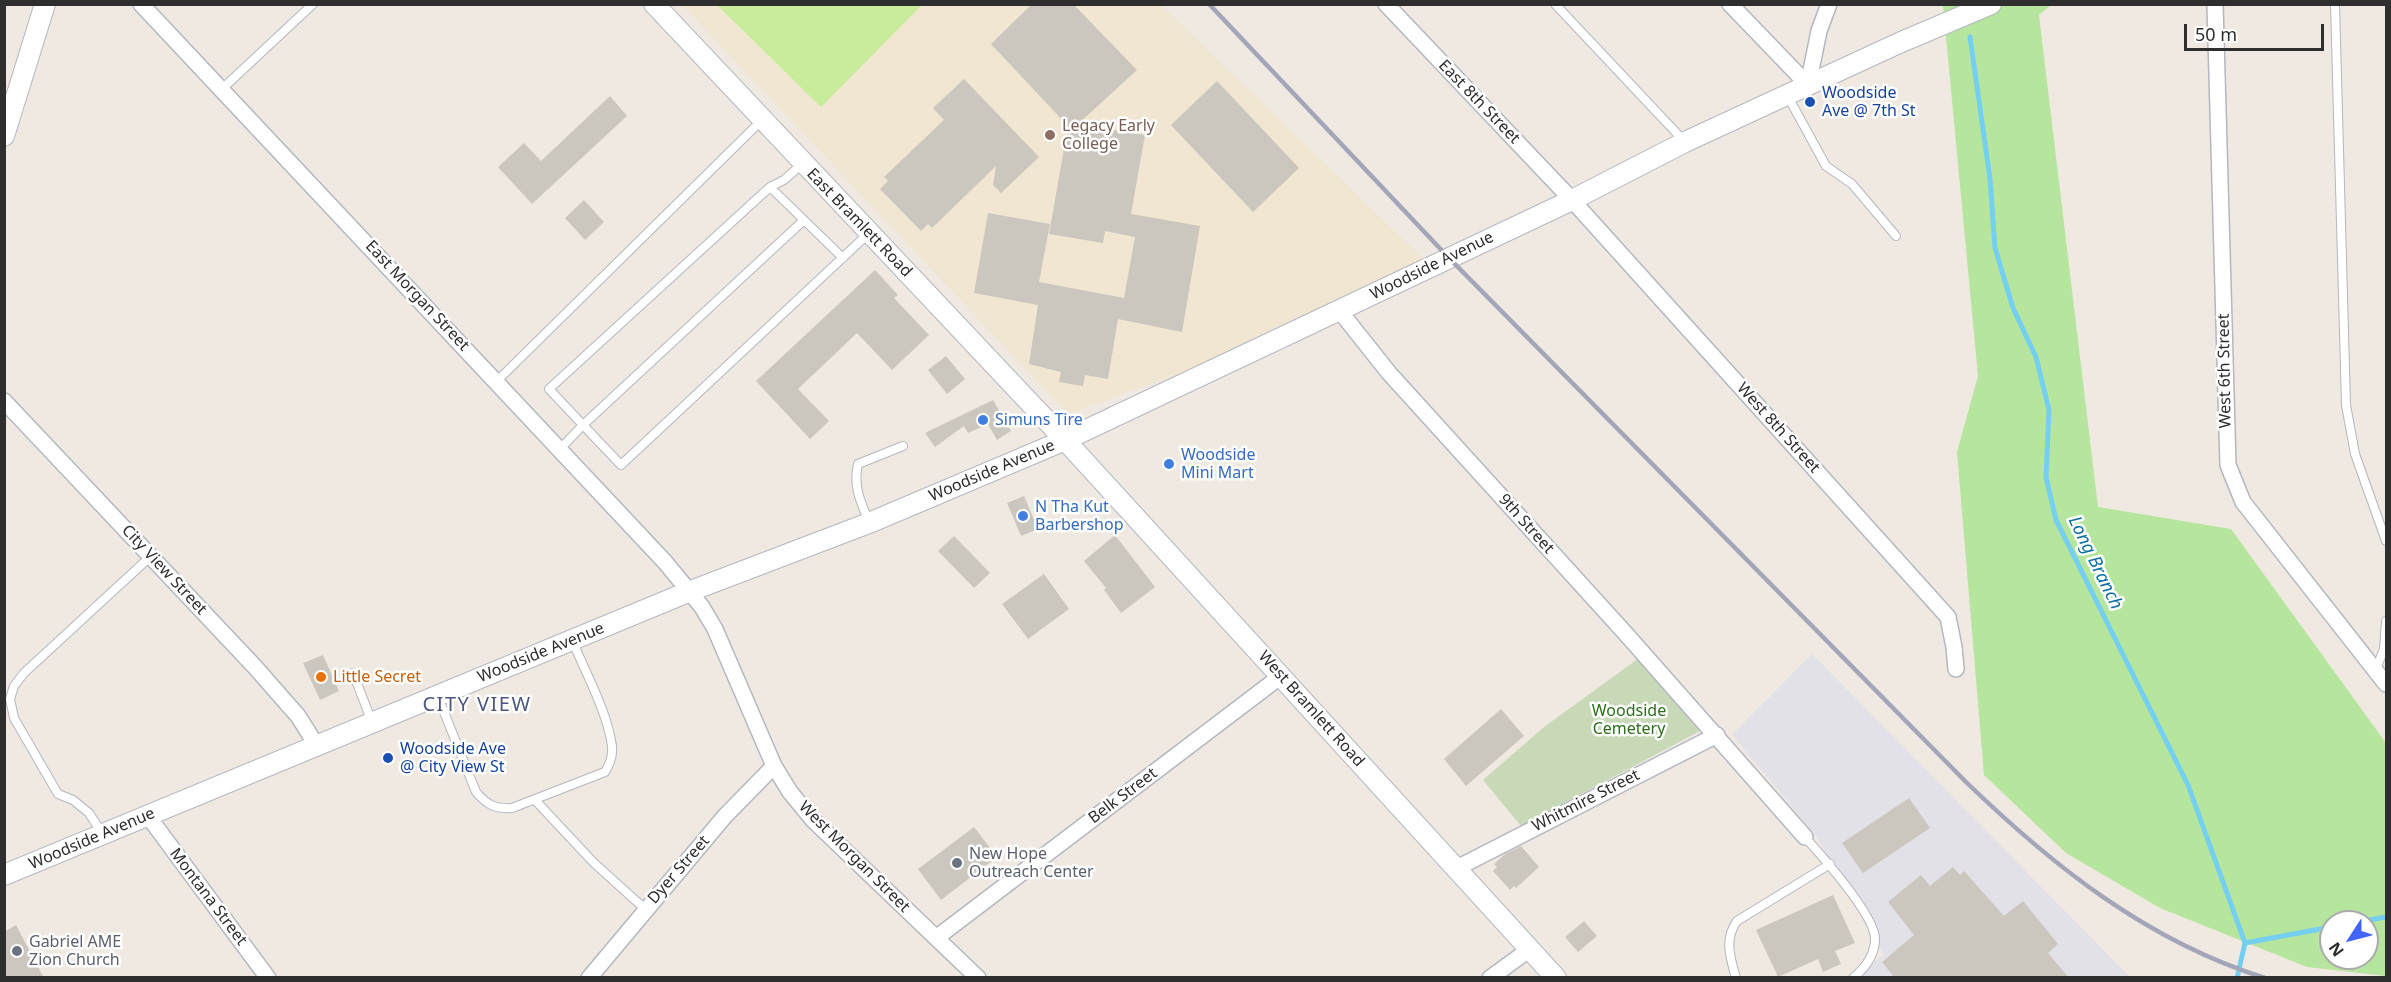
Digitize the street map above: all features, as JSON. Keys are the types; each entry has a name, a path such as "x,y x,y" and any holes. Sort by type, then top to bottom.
{"street":[{"path":"4,136 45,4"},
{"name":"East Morgan Street","path":"141,4 643,537 688,592"},
{"name":"East Bramlett Road","path":"654,4 802,164 1065,440"},
{"name":"East 8th Street","path":"1386,4 1572,200"},
{"path":"1730,4 1808,85"},
{"path":"1808,85 1819,31 1829,4"},
{"name":"Woodside Avenue","path":"4,875 688,592 869,523 1065,440 1572,200 1685,142 1787,94 1991,4"},
{"name":"West 6th Street","path":"2215,4 2228,465 2244,502 2386,684"},
{"name":"West 8th Street","path":"1572,200 1948,617 1956,669"},
{"name":"9th Street","path":"1339,310 1389,373 1717,735 1805,837"},
{"name":"City View Street","path":"4,401 255,667 298,716 317,746"},
{"name":"West Bramlett Road","path":"1065,440 1557,978"},
{"name":"West Morgan Street","path":"688,592 702,607 715,629 774,766 790,792 813,820 978,978"},
{"name":"Belk Street","path":"936,938 1281,676"},
{"name":"Whitmire Street","path":"1456,868 1717,735"},
{"name":"Dyer Street","path":"591,977 645,909 725,816 774,766"},
{"name":"Montana Street","path":"148,816 268,978"},
{"path":"1490,978 1530,949"}],"lane":[{"path":"222,89 313,4"},
{"path":"1555,4 1685,142"},
{"path":"2335,4 2346,405 2355,454 2386,541"},
{"path":"1787,94 1826,166 1852,183 1896,236"},
{"path":"497,381 762,120"},
{"path":"802,164 784,180 770,187 549,389 621,465 868,234"},
{"path":"770,187 843,258"},
{"path":"560,449 804,220"},
{"path":"869,523 858,495 855,478 858,464 903,446"},
{"path":"103,835 89,813 73,800 58,794 14,718 10,699 14,686 24,673 151,556"},
{"path":"2376,669 2384,649 2386,621"},
{"path":"438,696 476,792 485,803 498,809 512,808 605,772 611,763 612,747 603,717 572,640"},
{"path":"353,673 372,723"},
{"path":"535,800 593,862 645,909"},
{"path":"1805,837 1830,864 1871,923 1875,936 1874,952 1853,978"},
{"path":"1736,978 1729,939 1731,929 1737,921 1830,864"}],"shaded area":[{"name":"Legacy Early College","path":"682,5 1161,5 1431,266 1277,338 1068,414"},
{"path":"1812,654 2130,977 1849,977 1884,955 1815,834 1732,735"}],"green space":[{"path":"717,5 922,5 821,107"},
{"path":"1943,5 2051,5 2039,15 2098,507 2231,529 2386,743 2386,976 2333,970 2379,970 2379,910 2319,910 2319,968 2307,967 2160,908 2066,853 1984,775 1957,452 1978,376"},
{"name":"Woodside Cemetery","path":"1639,658 1702,730 1521,826 1483,780 1544,727"}],"building":[{"path":"1032,4 1073,4 1137,70 1078,124 1145,135 1131,214 1200,226 1182,332 1118,319 1108,379 1085,375 1083,386 1059,382 1061,372 1029,364 1038,305 974,293 988,213 1050,224 1039,282 1124,298 1135,237 1105,231 1103,243 1049,234 1068,126 991,44"},
{"path":"964,79 1039,157 1001,193 993,185 996,166 932,228 928,224 921,231 880,189 888,181 884,177 944,120 933,108"},
{"path":"1217,81 1299,168 1253,212 1171,125"},
{"path":"610,96 627,116 532,204 498,167 524,143 541,161"},
{"path":"584,200 604,222 585,240 565,218"},
{"path":"875,270 898,295 894,298 929,335 892,370 857,333 798,389 829,421 810,439 756,381"},
{"path":"946,356 965,379 947,394 928,370"},
{"name":"Simuns Tire","path":"993,400 1011,431 997,440 988,424 968,433 964,426 935,447 925,433"},
{"name":"N Tha Kut Barbershop","path":"1024,496 1038,529 1021,536 1007,503"},
{"path":"1115,535 1155,587 1121,613 1104,590 1106,588 1084,561"},
{"path":"954,536 990,573 974,588 938,551"},
{"path":"1044,574 1069,609 1028,639 1002,604"},
{"name":"Little Secret","path":"323,655 339,691 320,700 303,663"},
{"path":"1501,709 1524,736 1466,786 1444,759"},
{"path":"1909,798 1930,828 1863,873 1842,843"},
{"name":"New Hope Outreach Center","path":"974,827 997,857 941,900 918,869"},
{"path":"1521,846 1539,867 1516,888 1514,886 1510,890 1493,871 1497,867 1494,864 1505,854"},
{"path":"1953,867 1960,875 1964,871 2004,916 2023,901 2058,944 2048,953 2069,978 1895,978 1882,962 1914,935 1888,902 1921,875 1930,886"},
{"path":"1833,895 1855,943 1835,951 1841,964 1823,972 1818,959 1778,977 1756,930"},
{"path":"1584,921 1597,936 1578,952 1565,937"},
{"name":"Gabriel AME Zion Church","path":"16,925 44,978 4,978 4,932"}],"waterway":[{"name":"Long Branch","path":"1970,37 1990,179 1995,248 2013,308 2036,357 2049,410 2046,477 2056,520 2188,785 2245,943 2237,978"},
{"path":"2379,918 2386,917"},
{"path":"2245,943 2319,929"}],"railway":[{"path":"1209,4 1449,258 1999,813 2068,871 2141,922 2181,944 2265,978"}],"place":[{"name":"Woodside Ave @ 7th St","path":"1810,102"},
{"name":"Legacy Early College","path":"1050,135"},
{"name":"Simuns Tire","path":"983,420"},
{"name":"Woodside Mini Mart","path":"1169,464"},
{"name":"N Tha Kut Barbershop","path":"1023,516"},
{"name":"Little Secret","path":"321,677"},
{"name":"Woodside Ave @ City View St","path":"388,758"},
{"name":"New Hope Outreach Center","path":"957,863"},
{"name":"Gabriel AME Zion Church","path":"17,951"}],"district":[{"name":"CITY VIEW","path":"477,705"}]}
